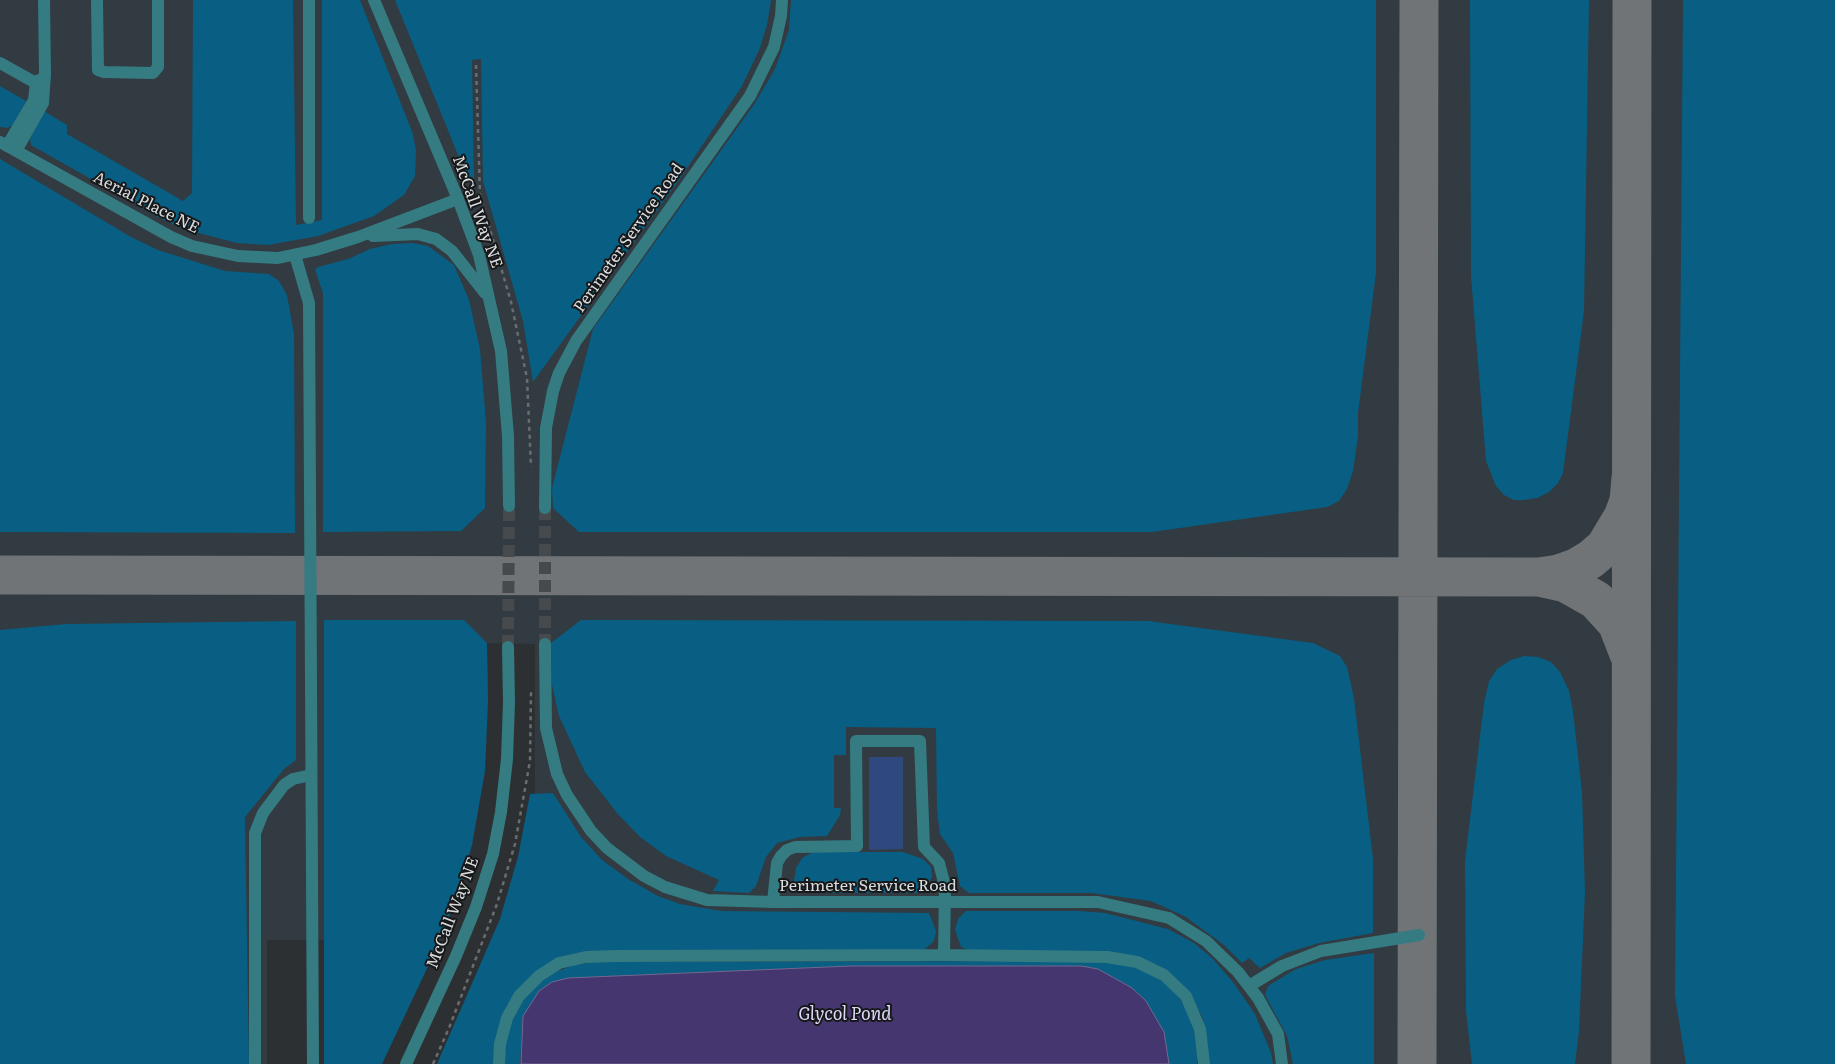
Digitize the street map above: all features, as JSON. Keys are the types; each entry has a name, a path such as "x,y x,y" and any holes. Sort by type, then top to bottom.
{"street":[{"path":"8,146 43,103 41,78 44,0"},
{"path":"97,0 98,70 104,72 153,72 158,67 158,0"},
{"path":"309,0 309,218"},
{"name":"McCall Way NE","path":"374,0 458,198 479,255 501,351 506,398 509,506"},
{"name":"Perimeter Service Road","path":"545,508 546,428 551,400 559,373 576,341 750,96 774,48 781,16 782,0"},
{"path":"0,63 41,78"},
{"name":"Aerial Place NE","path":"8,146 145,224 192,246 215,252 258,258 295,255 358,237 458,198"},
{"path":"358,237 406,233 427,235 436,239 452,251 488,297"},
{"path":"295,255 309,303 313,1064"},
{"name":"Perimeter Service Road","path":"545,644 546,728 550,750 567,795 591,832 624,863 665,887 707,900 772,902 1098,902 1169,918 1206,941 1238,972 1249,986 1278,1034 1282,1064"},
{"name":"McCall Way NE","path":"406,1064 470,923 492,854 501,812 507,759 508,647"},
{"path":"772,902 777,863 780,856 787,850 795,846 857,846 856,741 920,742 924,846 936,859 942,870 945,902 944,955"},
{"path":"255,1064 255,833 263,814 284,786 293,779 311,774"},
{"path":"1249,986 1282,966 1321,951 1419,935"},
{"path":"499,1064 500,1044 507,1018 519,996 539,976 559,963 586,958 616,956 944,955 1107,957 1130,960 1151,968 1175,984 1191,1006 1200,1029 1204,1064"}],"path":[{"path":"476,65 480,195 511,302 527,378 531,477"}],"shaded area":[{"path":"0,0 1835,0 1835,1064 489,1064 535,956 535,644 487,643 488,699 408,940 267,940 267,1064 0,1064"},
{"path":"193,0 293,0 296,225 322,220 322,0 360,0 413,134 416,151 415,176 404,195 374,216 318,236 268,245 237,243 183,229 156,216 31,145 30,139 44,111 67,125 67,134 183,201 192,193"},
{"path":"395,0 771,0 767,25 760,48 742,86 679,180 533,382 523,321 483,181 481,59 472,60 474,180 469,182"},
{"path":"791,0 1376,0 1376,273 1358,413 1358,436 1353,471 1347,489 1339,501 1327,507 1152,532 579,532 553,508 552,488 593,329 755,103 775,69 789,30"},
{"path":"1470,0 1589,0 1584,311 1563,473 1558,483 1549,492 1537,498 1524,500 1514,500 1504,495 1496,486 1486,461 1471,276"},
{"path":"1683,0 1835,0 1835,1064 1686,1064 1675,996"},
{"path":"0,86 26,101 13,125 7,128 0,127"},
{"path":"0,159 131,237 158,250 225,271 269,274 279,281 287,295 294,334 295,533 0,532"},
{"path":"413,243 428,246 454,265 469,300 480,349 486,423 485,508 461,531 323,532 323,293 315,270 318,267 348,259 370,249 392,244"},
{"path":"324,620 464,620 487,643 488,701 485,771 472,845 458,894 439,943 382,1064 324,1064"},
{"path":"581,620 1148,621 1313,643 1340,656 1347,667 1354,698 1373,859 1373,933 1319,943 1286,953 1260,968 1249,958 1242,963 1224,945 1186,917 1151,901 1091,893 969,893 960,886 953,853 940,834 937,811 936,728 846,727 846,755 834,755 834,808 841,808 840,815 827,836 800,837 777,843 766,857 756,886 749,893 713,891 719,880 666,856 640,837 617,813 585,772 559,716 552,685 551,643"},
{"path":"296,621 296,760 284,769 245,817 249,1064 0,1064 0,630 66,624"},
{"path":"1524,656 1538,657 1551,662 1560,672 1569,691 1573,711 1582,792 1585,892 1579,1031 1575,1064 1472,1064 1466,1011 1465,861 1484,703 1489,681 1497,669 1511,660"},
{"path":"553,793 581,837 602,860 628,879 658,896 680,904 721,911 929,913 936,931 934,941 923,951 596,952 531,976 494,1064 437,1064 500,919 518,857 530,794"},
{"path":"813,852 903,852 923,859 931,867 932,876 928,886 922,893 792,893 796,868 802,858"},
{"path":"966,911 1079,911 1105,913 1168,929 1194,943 1212,958 1233,982 1255,1014 1271,1053 1273,1064 1208,1064 1208,1045 1203,1019 1191,995 1158,965 971,951 961,947 955,930 958,919"},
{"path":"1374,953 1374,1064 1293,1064 1287,1036 1265,995 1268,986 1296,969 1325,960"},
{"path":"1086,961 1126,964 1155,975 1179,996 1192,1021 1197,1046 1197,1064 1169,1064 1081,966 851,966 568,978 523,1016 520,1064 504,1064 508,1025 520,1002 535,986 555,972 574,965 596,962"}],"water":[{"name":"Glycol Pond","path":"851,966 1081,966 1098,969 1132,988 1146,1001 1164,1032 1169,1064 521,1064 523,1016 539,991 552,982 568,978"}],"building":[{"path":"869,757 903,757 903,849 869,850"}],"taxiway":[{"path":"1417,1064 1419,0"},
{"path":"1631,1064 1632,0"},
{"path":"0,575 1539,577 1559,574 1576,568 1591,559 1605,547 1623,517 1629,501 1631,478"},
{"path":"1539,577 1566,583 1596,600 1617,623 1629,654"}],"tunnel":[{"path":"508,647 509,506"},
{"path":"545,508 545,644"}]}
